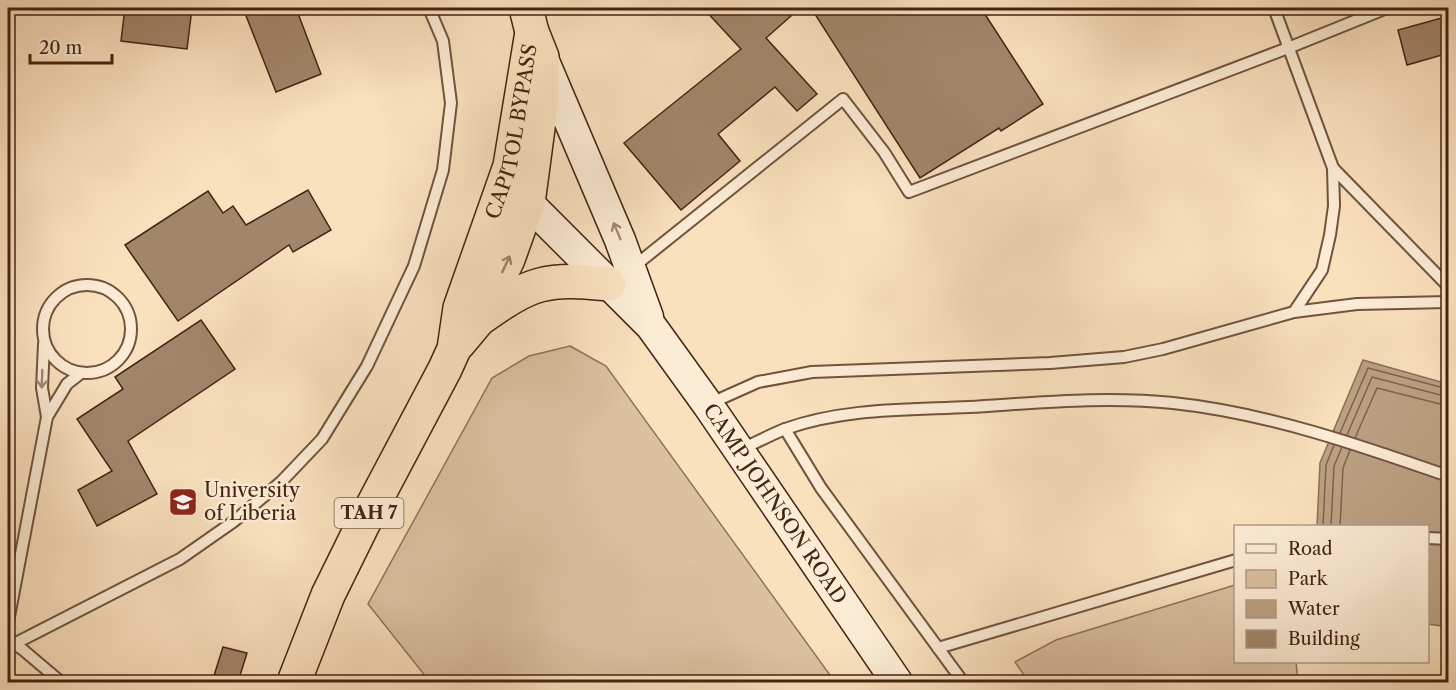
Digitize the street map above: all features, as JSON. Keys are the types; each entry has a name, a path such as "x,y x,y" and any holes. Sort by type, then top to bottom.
{"highway":[{"name":"CAPITOL BYPASS","path":"454,349 460,308 510,166 533,32"},
{"name":"CAPITOL BYPASS","path":"294,682 328,595 454,349 479,318 508,259 528,202 542,98 533,32"},
{"path":"479,318 507,300 540,285 620,276"}],"main road":[{"name":"CAMP JOHNSON ROAD","path":"533,32 620,240 620,276"},
{"name":"CAMP JOHNSON ROAD","path":"510,166 528,202 620,276 651,326 708,405 897,682"}],"lane":[{"path":"61,682 11,643 180,560 233,522 281,483 322,438 367,366 414,266 443,170 451,103 443,41 429,8"},
{"path":"1274,8 1333,168 1334,206 1322,270 1294,312"},
{"path":"620,276 843,99 884,152 909,192 1387,8"},
{"path":"1333,168 1449,286"},
{"path":"44,341 51,355 62,366 81,373 96,372 111,367 127,350 132,336 131,320 127,308 117,296 100,286 85,285 64,291 52,301 45,315 43,330 42,388 47,417"},
{"path":"708,405 758,382 812,372 1050,363 1124,357 1163,349 1294,312 1357,304 1449,302"},
{"path":"8,622 47,417 67,384 81,373"},
{"path":"738,452 784,429 869,411 1088,400 1171,403 1226,410 1332,437 1449,476"},
{"path":"784,429 821,488 963,682"},
{"path":"1429,538 1449,539"},
{"path":"938,648 1234,561"}],"green space":[{"path":"570,346 606,366 835,682 430,682 368,604 492,378 529,356"},
{"path":"1234,585 1234,663 1296,663 1298,682 1029,682 1015,662 1056,640"}],"water":[{"path":"1363,360 1448,384 1448,627 1429,624 1429,525 1317,525 1320,463"}],"building":[{"path":"125,8 192,8 187,49 121,41"},
{"path":"243,8 296,8 321,74 276,92"},
{"path":"703,8 800,8 766,38 817,94 797,111 775,87 718,134 740,161 681,210 624,143 741,49"},
{"path":"811,8 981,8 1043,104 1001,131 999,128 920,178"},
{"path":"1449,16 1449,53 1407,65 1398,30"},
{"path":"308,190 331,230 293,252 289,245 178,321 125,245 208,191 223,213 233,206 246,225"},
{"path":"201,320 235,369 128,441 157,494 97,526 78,490 112,471 77,419 123,389 115,377"},
{"path":"223,647 247,653 238,682 212,682"}],"place":[{"name":"University of Liberia","path":"183,502"}]}
